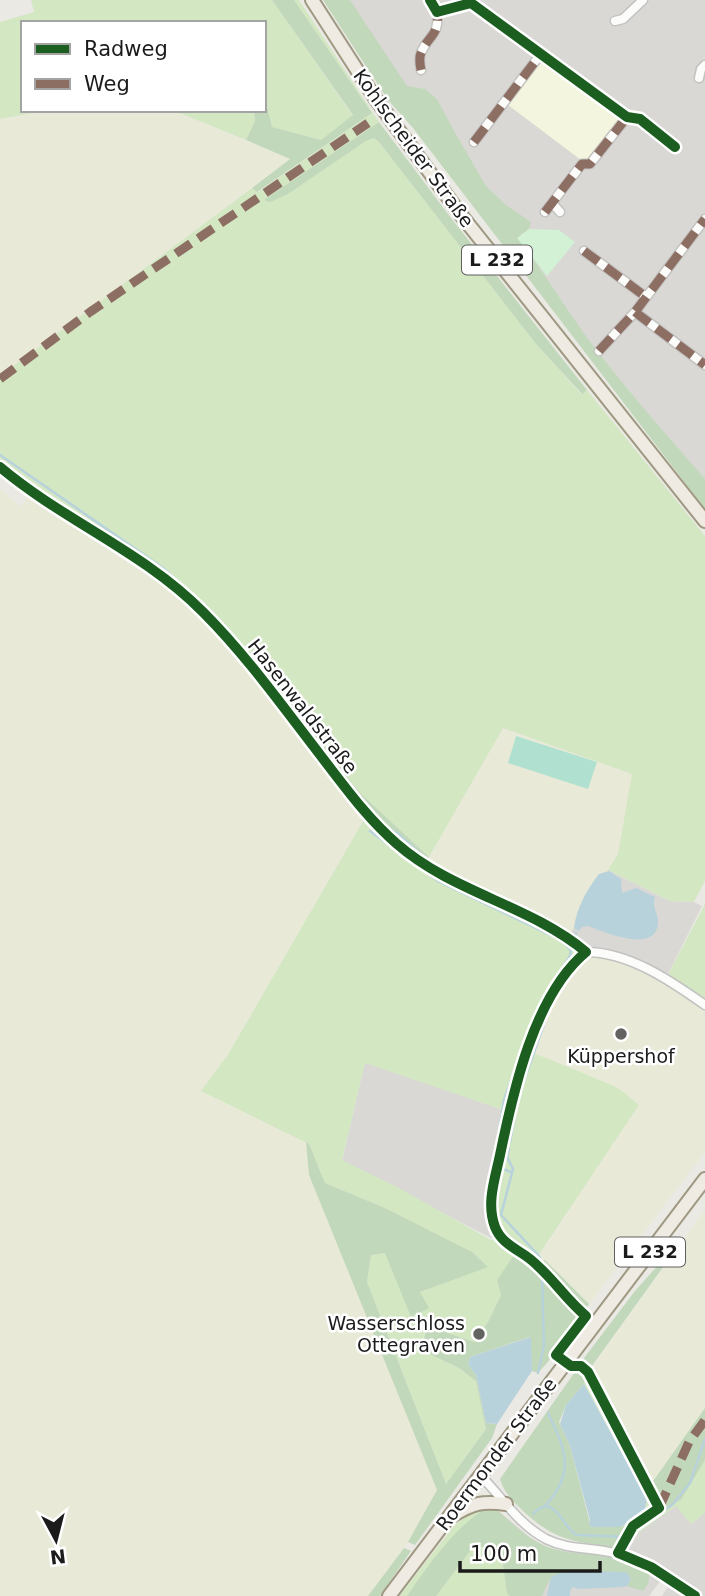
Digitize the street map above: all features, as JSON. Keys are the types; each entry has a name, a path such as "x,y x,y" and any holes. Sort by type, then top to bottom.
{"main road":[{"name":"Kohlscheider Straße","path":"312,0 375,98 461,215 705,521"},
{"name":"Roermonder Straße","path":"389,1596 705,1178"},
{"path":"446,1520 475,1504 506,1504"}],"street":[{"path":"421,70 420,54 436,33 439,23 437,12 430,0"},
{"path":"615,21 623,19 643,0"},
{"path":"437,12 471,3 627,117 640,120 675,147"},
{"path":"474,142 540,55"},
{"path":"699,78 705,65"},
{"path":"545,212 582,164 590,164 627,117"},
{"path":"552,204 560,212"},
{"path":"599,351 635,312 705,219"},
{"path":"584,251 646,297"},
{"path":"635,312 705,365"},
{"name":"Hasenwaldstraße","path":"0,467 128,552 184,593 233,645 360,808 398,845 433,871 556,931 586,952"},
{"path":"593,1323 543,1272 499,1236 494,1226 491,1202 514,1090 547,1003 561,981 586,952 623,959 643,967 705,1005"},
{"path":"480,1475 528,1527 543,1537 565,1547 618,1553 650,1567 695,1596"}],"shaded area":[{"path":"272,0 294,0 372,113 257,192 252,188 290,159 246,140 255,121 254,112 266,112 266,102 272,127 321,140 353,115"},
{"path":"323,0 350,0 407,86 425,89 437,99 486,186 506,205 531,222 529,229 518,238 602,357 705,479 705,509 413,128 388,100"},
{"path":"329,0 705,0 705,509"},
{"path":"547,62 619,119 588,161 581,160 508,105 540,63"},
{"path":"38,112 177,112 290,159 0,376 0,119"},
{"path":"379,122 587,390 582,394 536,344 374,138 288,194 270,202 264,200"},
{"path":"529,229 559,230 575,242 547,276 517,238"},
{"path":"0,489 21,507 32,490 183,595 234,646 366,816 229,1053 201,1091 306,1142 309,1175 437,1490 408,1542 368,1596 0,1596"},
{"path":"259,678 272,678 358,791 429,857 425,864 367,816"},
{"path":"502,728 632,774 618,854 568,937 426,863"},
{"path":"516,736 597,762 588,789 508,763"},
{"path":"608,870 670,901 694,902 702,906 664,982 580,945 568,937"},
{"path":"580,945 664,982 705,1008 705,1152 589,1304 545,1260 536,1260 570,1210 520,1175 582,1074 525,1050 544,999"},
{"path":"365,1062 503,1110 489,1176 493,1239 342,1161"},
{"path":"306,1142 325,1183 385,1208 472,1252 488,1267 420,1292 429,1308 411,1317 385,1253 371,1255 367,1282 446,1484 486,1429 476,1381 459,1368 421,1350 427,1326 474,1342 488,1322 501,1295 497,1280 518,1249 536,1260 545,1260 589,1304 561,1347 538,1373 532,1371 530,1337 470,1357 468,1364 476,1375 486,1423 497,1424 492,1438 415,1545 408,1542 437,1490 309,1175"},
{"path":"705,1210 705,1408 651,1484 592,1367"},
{"path":"677,1244 679,1245 589,1370 581,1362 635,1291"},
{"path":"579,1366 586,1373 584,1384 566,1405 559,1422 570,1446 591,1527 620,1527 628,1523 629,1527 618,1548 575,1541 553,1533 530,1518 515,1503 505,1491 500,1479"},
{"path":"705,1408 705,1460 681,1500 662,1509 651,1484"},
{"path":"676,1505 691,1524 705,1513 705,1596 662,1596 669,1585 661,1580 649,1596 407,1596 495,1508 546,1547 619,1559 628,1540"},
{"path":"487,1508 495,1508 527,1535 548,1547 560,1551 614,1557 639,1565 650,1572 648,1584 643,1591 627,1586 629,1583 568,1573 551,1578 542,1596 510,1596 507,1593 502,1556 488,1547 473,1547 436,1596 407,1596 453,1536 475,1515"},
{"path":"404,1548 411,1551 380,1596 368,1596"}],"green space":[{"path":"31,0 272,0 353,116 321,140 272,127 266,102 266,21 21,21 21,112 38,112 0,119 0,22 34,12"},
{"path":"294,0 299,0 379,122 265,200 288,194 374,138 536,344 581,394 587,390 705,536 705,881 694,902 670,901 608,870 618,854 632,774 503,728 429,857 358,791 320,742 183,595 0,465 0,376 252,188 258,192 372,113"},
{"path":"177,112 254,112 255,121 246,140"},
{"path":"366,816 433,870 580,946 544,999 503,1110 365,1063 342,1160 399,1188 491,1240 496,1239 513,1257 497,1280 501,1295 488,1322 474,1342 426,1327 421,1350 459,1368 476,1381 486,1429 446,1484 367,1282 371,1255 385,1253 420,1292 487,1266 471,1252 385,1208 325,1183 309,1144 201,1091 229,1053"},
{"path":"705,904 705,1008 664,982"},
{"path":"531,1052 612,1085 639,1105 536,1259 506,1237 497,1215 496,1193 504,1143"},
{"path":"581,1362 589,1370 592,1367 662,1509 681,1500 705,1460 705,1513 691,1524 676,1506 625,1543 621,1541 629,1528 628,1523 644,1513 647,1499 584,1384 586,1373 579,1366"},
{"path":"487,1508 444,1550 407,1596 399,1596 454,1526 473,1510"},
{"path":"472,1547 488,1547 502,1556 507,1593 510,1596 436,1596"}],"water":[{"path":"609,871 621,879 622,893 636,888 655,897 658,924 655,933 648,938 628,939 588,926 579,931 574,928 580,906 590,887 599,874"},
{"path":"531,1337 532,1371 497,1424 486,1423 476,1375 468,1364 470,1357"},
{"path":"584,1384 647,1499 644,1513 620,1527 591,1527 589,1524 570,1446 560,1424 566,1405"},
{"path":"627,1572 631,1579 627,1586 623,1587 573,1587 570,1596 547,1596 551,1577 560,1573"}],"waterway":[{"path":"0,455 163,568 204,605 252,657"},
{"path":"256,663 330,761"},
{"path":"355,794 387,828 397,833 423,857 455,877 563,928"},
{"path":"370,831 438,881 561,940 571,950"},
{"path":"575,937 576,933"},
{"path":"528,1036 545,996 570,956 571,949"},
{"path":"551,1006 560,988"},
{"path":"510,1142 519,1095 549,1010"},
{"path":"494,1164 504,1100 524,1045"},
{"path":"509,1149 507,1157 513,1169 501,1215 539,1256 544,1267"},
{"path":"501,1168 511,1172"},
{"path":"538,1373 544,1345 542,1275"},
{"path":"544,1507 561,1484 565,1462 548,1413"},
{"path":"533,1514 541,1508 553,1509 577,1535 629,1537 673,1504 690,1483 705,1439"}],"marked path":[{"path":"421,70 420,55 437,26 437,12"},
{"path":"474,142 540,55"},
{"path":"545,212 582,164 590,164 627,117"},
{"path":"0,379 90,312 368,123"},
{"path":"599,351 635,312 705,219"},
{"path":"584,251 646,297"},
{"path":"635,312 705,365"},
{"path":"659,1508 689,1442 705,1420"}],"cycle path":[{"path":"430,0 437,12 471,3 627,117 640,119 675,147"},
{"path":"0,467 50,504 130,554 180,591 203,612 250,664 357,802 397,844 442,875 541,922 586,952 568,970 552,993 528,1046 494,1182 492,1218 504,1240 534,1262 586,1316 556,1355 571,1366 581,1366 588,1372 659,1508 633,1526 618,1553 651,1567 695,1596"}],"place":[{"name":"Küppershof","path":"621,1034"},
{"name":"Wasserschloss Ottegraven","path":"479,1334"}]}
